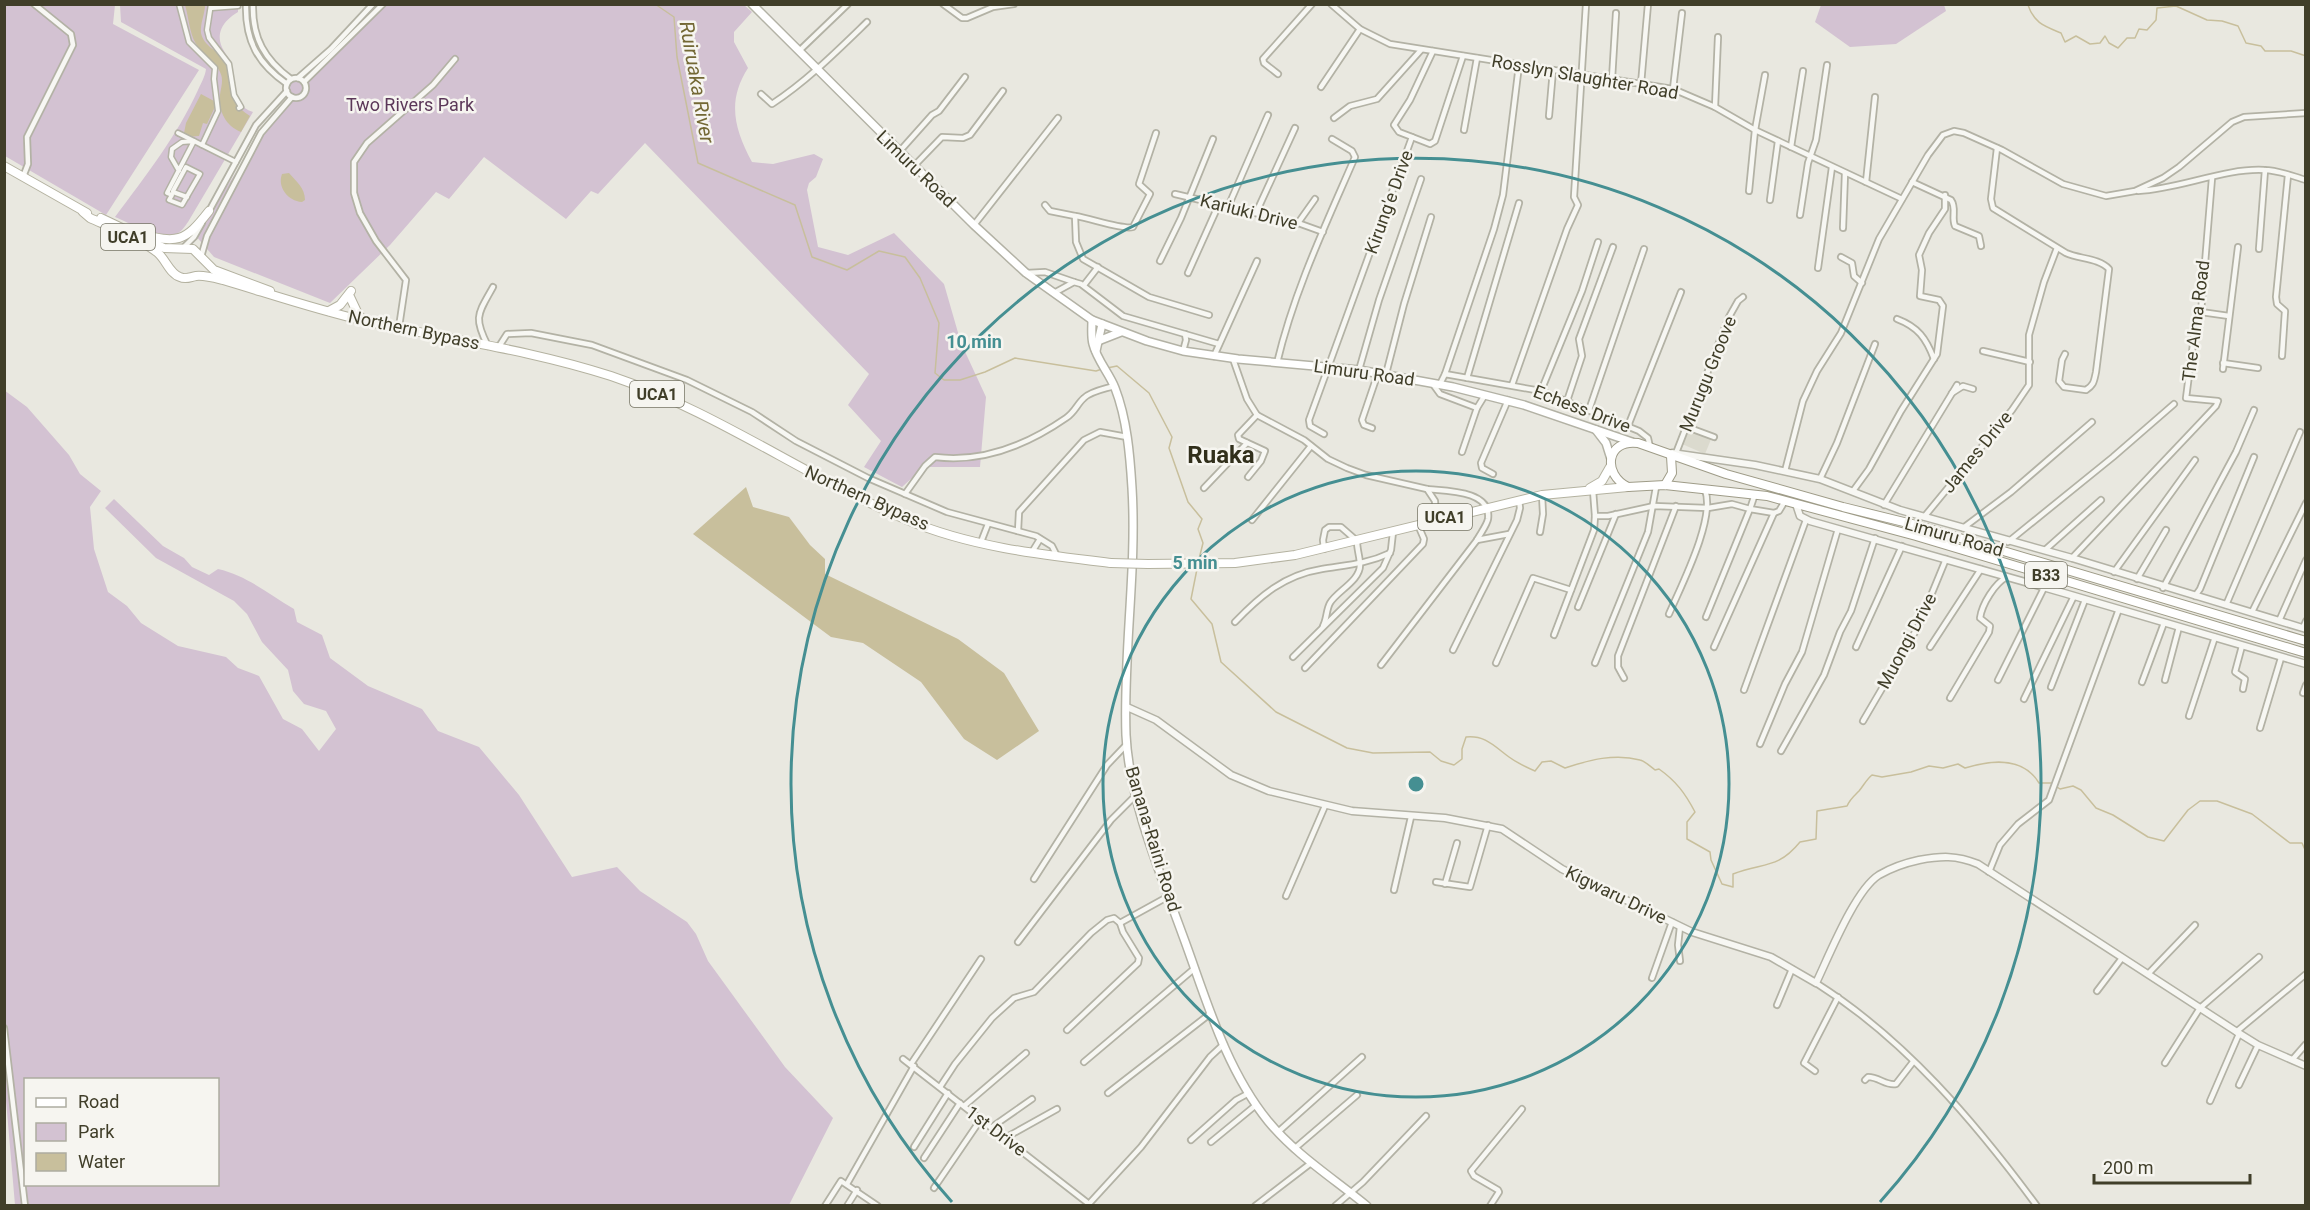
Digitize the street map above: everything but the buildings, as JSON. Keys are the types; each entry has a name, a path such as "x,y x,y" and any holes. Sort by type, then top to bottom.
{"main road":[{"name":"Limuru Road","path":"757,6 913,167 974,225 1026,273 1092,320 1121,332 1183,351 1233,359 1359,370 1436,383 1508,400 1632,442"},
{"name":"Northern Bypass","path":"4,166 83,212 164,248 193,249 214,270 266,289 276,296"},
{"path":"132,232 164,239 182,237 195,228 209,211"},
{"name":"UCA1","path":"83,212 90,218 158,253 171,267"},
{"path":"171,267 172,254 181,248"},
{"path":"194,276 200,270 201,258"},
{"name":"Northern Bypass","path":"171,267 173,272 182,278 194,276 221,279 364,321 571,364 642,388 708,418 832,485 900,517 981,542 1057,556 1148,564 1235,563 1307,553 1542,495 1628,487 1704,488 1755,494 1785,501"},
{"path":"329,311 340,305 351,294 358,314 364,321"},
{"path":"1092,320 1092,339 1096,352"},
{"path":"1096,352 1101,324"},
{"path":"1098,341 1121,332"},
{"name":"Banana-Raini Road","path":"1096,352 1114,386 1122,412 1130,465 1133,522 1126,654 1127,744 1137,794 1169,896 1211,1013 1224,1044 1256,1105 1294,1149 1367,1206"},
{"path":"1596,429 1606,443 1611,463 1620,482 1628,487"},
{"path":"1589,490 1602,481 1619,446 1632,442 1671,454 1672,473 1660,486"},
{"name":"Limuru Road","path":"1671,454 1842,507 1916,525 2306,642"},
{"name":"Limuru Road","path":"1785,501 1916,536 2306,653"}],"street":[{"path":"23,177 28,164 27,137 69,57 74,41 67,30 34,4"},
{"path":"180,4 189,42 215,68 218,111 202,145"},
{"path":"246,4 249,32 259,60 267,70 287,84"},
{"path":"254,4 256,33 265,54 272,65 291,79"},
{"path":"292,97 287,91 287,84 291,79 298,78 331,49 373,4"},
{"path":"201,258 212,226 261,133 292,97 304,93 304,82 383,4"},
{"path":"799,51 848,4"},
{"path":"943,4 962,18 967,18 993,7 1014,4"},
{"path":"1278,74 1264,63 1263,59 1312,4"},
{"path":"1512,385 1567,229 1578,205 1574,197 1586,4"},
{"path":"1641,84 1648,4"},
{"path":"238,6 211,6 207,30 209,38 229,64 234,95 241,107 239,108"},
{"name":"Rosslyn Slaughter Road","path":"1333,6 1360,29 1382,42 1672,89 1715,107 1755,130 1902,200"},
{"path":"1612,79 1616,13"},
{"path":"1672,89 1682,13"},
{"path":"761,94 772,104 789,93 817,70 867,22"},
{"path":"1321,87 1360,29"},
{"path":"1715,107 1718,38"},
{"path":"1334,117 1350,106 1377,99 1421,50"},
{"name":"Kirung'e Drive","path":"1324,434 1309,423 1412,137 1399,132 1394,125 1410,100 1432,51"},
{"path":"1412,137 1430,144 1435,141 1463,56"},
{"path":"1464,130 1477,58"},
{"path":"399,327 406,280 376,241 360,213 354,193 354,162 367,143 433,85 455,59"},
{"path":"1477,408 1440,394 1436,383 1445,374 1494,229 1503,195 1519,65"},
{"path":"1800,215 1808,163 1816,140 1827,65"},
{"path":"1549,116 1554,70"},
{"path":"1791,147 1803,71"},
{"path":"1749,191 1755,130 1765,75"},
{"path":"899,152 932,115 939,111 965,77"},
{"path":"298,78 304,82"},
{"path":"181,248 194,237 258,123 287,91"},
{"path":"913,167 942,137 963,138 970,135 1003,91"},
{"path":"1866,182 1875,97"},
{"path":"2136,192 2179,167 2218,134 2244,117 2306,113"},
{"path":"215,119 223,115"},
{"path":"1228,207 1268,115"},
{"path":"974,225 1058,118"},
{"path":"1256,213 1295,129"},
{"path":"178,133 242,168"},
{"path":"1045,205 1050,211 1097,219 1122,227 1134,227 1150,194 1138,184 1156,133"},
{"path":"1785,471 1803,401 1841,333 1879,239 1937,141 1948,133 1964,133 1998,148 2063,184 2106,196 2152,191 2246,170 2265,170 2306,180"},
{"path":"1160,261 1190,197 1213,139"},
{"name":"Kariuki Drive","path":"1277,363 1305,274 1354,156 1353,151 1332,139"},
{"path":"187,197 168,193 194,141"},
{"path":"179,171 171,157 172,149 182,142 194,141"},
{"path":"1770,200 1778,141"},
{"path":"1998,148 1991,199 1993,208 2075,258 2104,264 2109,269 2096,372 2091,387 2086,390 2064,387 2059,381 2065,354"},
{"path":"186,167 200,174 187,197 182,205 170,200 186,167"},
{"path":"1818,268 1832,167"},
{"path":"2259,249 2265,170"},
{"path":"1843,228 1845,173"},
{"path":"2282,356 2285,310 2277,304 2276,297 2288,175"},
{"name":"The Alma Road","path":"2072,558 2216,406 2218,401 2186,398 2196,321 2201,312 2212,178"},
{"name":"Kirung'e Drive","path":"1359,370 1382,292 1421,179"},
{"path":"1912,182 1945,195 1954,203 1955,226 1979,236 1981,246"},
{"name":"Kariuki Drive","path":"1175,194 1323,231"},
{"path":"1852,491 1869,469 1939,347 1943,306 1939,300 1920,296 1922,270 1919,259 1929,233 1945,209 1945,195"},
{"path":"1298,223 1315,199"},
{"path":"1467,378 1519,203"},
{"path":"1188,273 1219,204"},
{"path":"1075,216 1076,242 1083,260 1149,297 1209,315"},
{"path":"1372,428 1364,425 1362,420 1382,374 1431,217"},
{"path":"202,222 212,226"},
{"path":"1541,391 1582,291 1598,242"},
{"path":"1567,401 1582,356 1579,339 1612,247"},
{"path":"2238,247 2223,366 2258,368"},
{"path":"1983,351 2030,362 2029,335 2044,282 2058,248"},
{"path":"1589,410 1644,249"},
{"path":"1841,257 1852,263 1854,276 1862,283"},
{"path":"1214,356 1257,261"},
{"path":"1084,285 1098,267"},
{"path":"1026,273 1045,272 1084,285 1123,316 1219,344"},
{"path":"1053,293 1074,282"},
{"path":"488,346 478,327 478,320 493,287"},
{"path":"1628,426 1681,292"},
{"name":"Murugu Groove","path":"1671,454 1687,427 1729,317 1738,301 1743,297"},
{"path":"2201,312 2229,316"},
{"path":"1897,319 1915,327 1923,336 1934,359"},
{"path":"498,348 507,334 521,332 592,345 620,354 698,384 771,423 796,441 868,478 947,512 1040,539 1052,546 1057,556"},
{"path":"1183,351 1185,333"},
{"path":"1820,479 1837,443 1875,344"},
{"path":"1233,359 1247,399 1257,415 1311,446 1328,459 1366,476 1427,489 1472,495 1486,507 1488,520 1477,540 1381,665"},
{"name":"James Drive","path":"1924,517 2012,410 2029,385 2030,362"},
{"name":"Echess Drive","path":"1445,374 1541,391 1644,434 1650,447"},
{"path":"1884,505 1957,385"},
{"path":"905,494 925,466 935,457 975,458 1003,451 1065,419 1076,411 1084,397 1114,386"},
{"path":"1952,393 1963,386 1973,389"},
{"path":"1462,452 1477,408 1485,395"},
{"path":"1493,474 1482,468 1481,463 1508,400"},
{"path":"2008,542 2174,404"},
{"path":"2163,588 2236,452 2254,410"},
{"path":"1248,477 1261,461 1265,451 1239,439 1238,435 1257,415"},
{"path":"1963,528 2010,492 2092,422"},
{"path":"1687,427 1714,436"},
{"path":"1018,531 1019,512 1084,440 1102,432 1126,437"},
{"path":"2226,605 2300,432"},
{"path":"1204,488 1247,443"},
{"path":"1252,520 1311,446"},
{"path":"1671,454 1785,471 1820,479 1884,505 2008,542 2072,558 2163,588 2279,621 2305,626"},
{"path":"2195,596 2213,560 2254,458"},
{"path":"2114,572 2195,460"},
{"path":"1595,663 1648,532 1660,486"},
{"path":"1669,614 1695,554 1708,508 1704,488"},
{"path":"1427,489 1435,501 1436,520"},
{"path":"1554,636 1594,530 1595,516 1589,490"},
{"path":"1706,618 1755,494"},
{"path":"1539,532 1544,514 1542,495"},
{"path":"1453,650 1518,515 1519,500"},
{"path":"2044,551 2100,500"},
{"path":"1595,516 1654,506 1708,508 1732,504 1773,513 1779,511 1785,501"},
{"path":"2252,612 2306,502"},
{"path":"1796,504 1800,516 1806,520 2306,664"},
{"path":"1624,678 1618,667 1618,656 1676,506"},
{"path":"1714,647 1773,513"},
{"path":"1578,607 1616,514"},
{"path":"1744,690 1806,520"},
{"path":"981,542 988,524"},
{"path":"1305,668 1423,544 1424,539 1418,525"},
{"path":"1320,631 1327,618 1328,606 1356,575 1360,564 1356,553 1357,541 1344,529 1329,527 1323,535 1324,549"},
{"path":"1760,744 1791,671 1802,652 1839,529"},
{"path":"2137,579 2166,530"},
{"path":"1293,657 1383,568 1390,553 1393,532"},
{"path":"1477,540 1509,534"},
{"path":"1781,751 1824,675 1840,632 1851,611 1875,538"},
{"path":"1032,552 1040,539"},
{"path":"1856,647 1902,546"},
{"path":"1235,622 1255,601 1288,579 1319,570 1373,561 1390,553"},
{"name":"Muongi Drive","path":"1863,721 1918,627 1946,559"},
{"path":"2279,621 2306,560"},
{"path":"1930,647 1981,569"},
{"path":"1950,698 1989,632 1990,626 1980,618 1981,611 1998,584 2007,577"},
{"path":"1496,663 1533,578 1571,590"},
{"path":"1998,680 2044,588"},
{"path":"2024,699 2074,597"},
{"path":"2051,687 2085,600"},
{"path":"1989,872 2000,845 2018,824 2049,800 2119,609"},
{"path":"2142,682 2164,624"},
{"path":"2165,680 2179,627"},
{"path":"2189,717 2215,637"},
{"path":"2242,646 2235,672 2245,679 2243,689"},
{"path":"2260,728 2281,658"},
{"path":"2303,693 2306,685"},
{"name":"Kigwaru Drive","path":"1127,707 1156,720 1208,760 1246,783 1325,806 1411,817 1444,818 1502,829 1562,869 1680,927 1771,957 1838,997 1942,1089 1984,1136 2037,1206"},
{"path":"1034,879 1107,765 1127,744"},
{"path":"1018,942 1104,828 1137,794"},
{"path":"1286,896 1325,806"},
{"path":"1394,890 1411,817"},
{"path":"1436,882 1467,888 1472,885 1488,825"},
{"path":"1445,884 1456,843"},
{"path":"1816,983 1860,898 1869,884 1879,875 1908,863 1944,856 1962,857 1977,864 2238,1033 2258,1045 2306,1066"},
{"path":"1120,923 1169,896"},
{"path":"940,1087 992,1018 1014,998 1034,992 1091,933 1107,920 1114,918 1120,923 1139,958 1138,963 1067,1030"},
{"path":"1652,978 1672,922"},
{"path":"2148,974 2195,925"},
{"path":"1680,927 1678,945 1680,961"},
{"path":"2165,1063 2200,1008 2259,957"},
{"path":"2097,991 2122,958"},
{"path":"847,1184 912,1065 981,959"},
{"path":"1084,1062 1195,968"},
{"path":"1777,1005 1792,969"},
{"path":"2210,1101 2238,1033 2306,974"},
{"path":"1815,1071 1804,1063 1805,1058 1838,997"},
{"path":"1108,1093 1211,1013"},
{"path":"4,1028 25,1206"},
{"path":"1088,1205 1141,1147 1210,1057 1224,1044"},
{"path":"2292,1060 2306,1044"},
{"path":"2240,1085 2258,1045"},
{"path":"924,1158 962,1104 1026,1053"},
{"path":"1278,1132 1362,1057"},
{"name":"1st Drive","path":"903,1059 1088,1205"},
{"path":"1865,1080 1873,1077 1888,1084 1896,1084 1913,1062"},
{"path":"914,1147 948,1093"},
{"path":"1191,1140 1236,1101 1249,1093"},
{"path":"1294,1149 1357,1095"},
{"path":"992,1127 1032,1099"},
{"path":"1211,1142 1256,1105"},
{"path":"1005,1138 1057,1108"},
{"path":"1490,1206 1498,1190 1471,1173 1522,1108"},
{"path":"1335,1206 1351,1193 1426,1116"},
{"path":"934,1188 981,1119"},
{"path":"1255,1206 1311,1163"},
{"path":"825,1206 839,1182 857,1190 878,1206"},
{"path":"847,1206 857,1190"}],"shaded area":[{"path":"1689,429 1712,437 1705,454 1682,444"}],"green space":[{"path":"5,5 115,5 113,24 199,70 106,215 5,156"},
{"path":"120,5 238,5 238,12 224,24 220,39 233,70 236,97 245,108 253,112 188,222 179,232 171,236 146,231 115,217 170,140 190,107 206,69 121,22"},
{"name":"Two Rivers Park","path":"383,5 744,5 752,12 734,32 734,42 748,68 737,92 735,115 741,138 752,162 773,164 814,154 823,159 816,177 809,183 807,190 818,247 848,255 894,233 944,284 961,343 986,397 980,467 924,467 902,487 864,467 881,441 848,405 869,374 645,143 598,194 591,191 566,219 484,157 449,199 436,192 390,245 330,303 214,257 195,235 252,148 296,96 288,91 290,83 297,80 304,86"},
{"path":"1821,5 1944,5 1946,11 1896,44 1850,47 1815,22"},
{"path":"4,390 27,407 69,455 80,474 101,491 90,507 94,549 108,592 127,606 141,623 178,646 226,657 238,668 259,676 283,719 302,729 319,751 336,729 326,711 304,704 293,691 288,670 262,642 247,614 234,601 156,558 105,508 114,499 163,546 184,558 192,567 209,575 218,569 229,572 294,609 297,622 322,635 330,658 368,686 422,709 438,731 479,747 519,795 572,877 617,867 640,891 687,922 696,934 708,961 785,1067 833,1118 789,1205 15,1205 4,1077"}],"water":[{"path":"185,5 205,5 201,29 203,38 225,61 233,96 241,109 250,116 241,132 231,126 224,117 220,107 221,75 215,64 196,44 190,30"},
{"path":"201,94 214,101 214,109 207,124 203,123 199,136 188,137 184,133 186,123"},
{"path":"289,173 300,185 305,200 302,202 292,199 282,188 282,174"},
{"path":"746,487 753,507 789,517 810,545 825,559 825,574 958,639 1004,673 1039,731 997,760 964,739 921,682 863,643 831,637 693,534"}],"waterway":[{"name":"Ruiruaka River","path":"655,4 674,17 677,57 698,163 795,205 812,257 847,270 879,251 905,257 920,278 939,323 935,373 944,380 960,380 985,372 1015,358 1096,371 1102,369"},
{"path":"2025,4 2040,23 2061,33 2065,42 2076,36 2090,44 2100,43 2105,36 2109,43 2118,48 2127,38 2135,38 2139,29 2147,30 2156,20 2157,8 2176,6 2207,20 2222,21 2238,26 2246,43 2261,46 2265,51 2291,51 2306,56"},
{"name":"Ruiruaka River","path":"1107,368 1117,366 1149,393 1172,437 1169,448 1188,502 1202,519 1198,529 1203,543 1199,559"},
{"name":"Ruiruaka River","path":"1197,569 1191,599 1212,624 1221,662 1276,712 1347,748 1373,753 1430,752 1441,761 1454,765 1462,759 1466,737 1489,742 1515,761 1535,771 1542,762 1551,761 1565,768 1612,757 1642,761 1655,770 1659,769 1684,793 1695,812 1687,822 1687,839 1710,852 1711,860 1722,884 1733,887 1733,874 1777,861 1792,851 1800,842 1816,839 1817,811 1847,806 1872,775 1882,777 1929,766 1943,768 1958,764 1965,768 1996,762 2015,764 2032,774 2039,783 2051,783 2060,789 2073,786 2081,790 2096,808 2113,815 2148,837 2164,841 2188,810 2200,801 2217,801 2252,814 2290,843 2302,843 2306,852"}],"district":[{"name":"Ruaka","path":"1221,455"}]}
